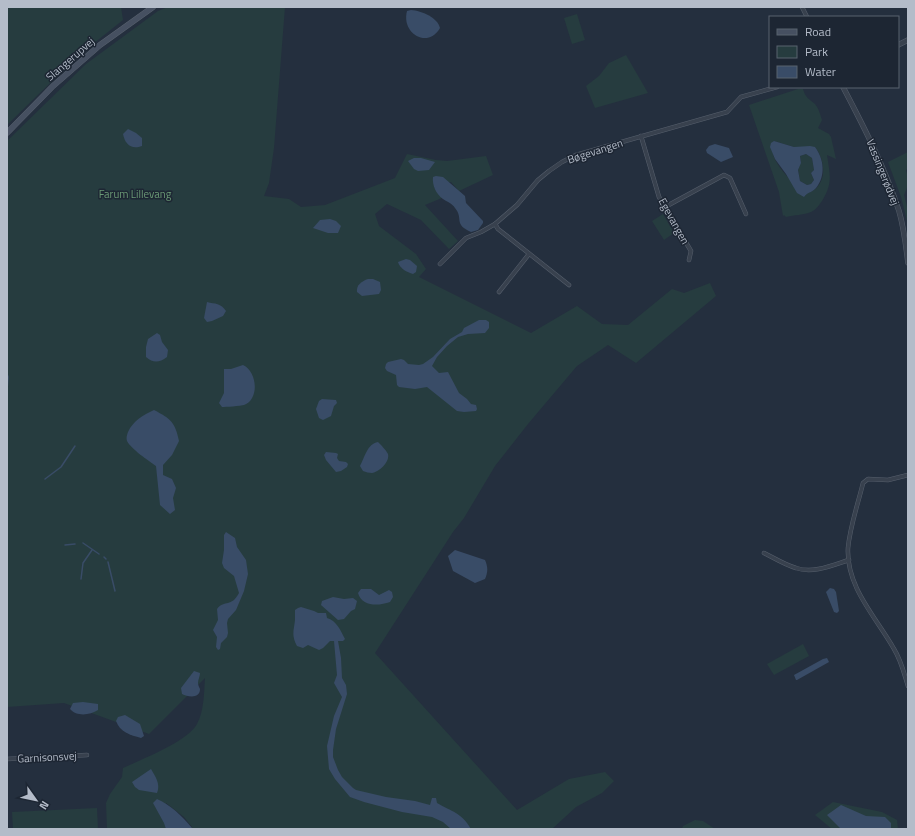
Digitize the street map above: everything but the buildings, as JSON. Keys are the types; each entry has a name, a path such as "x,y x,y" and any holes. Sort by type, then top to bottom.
{"main road":[{"name":"Slangerupvej","path":"7,134 53,86 100,45 153,7"}],"street":[{"path":"802,7 806,16"},
{"path":"899,44 908,40"},
{"name":"Bøgevangen","path":"440,264 466,238 495,224 523,200 538,180 562,162 573,156 728,112 741,97 774,88"},
{"name":"Vassingerødvej","path":"844,88 874,148 890,185 903,229 908,263"},
{"name":"Egevangen","path":"640,136 664,207 691,252 689,260"},
{"path":"664,207 724,175 730,178 746,214"},
{"path":"495,224 528,254 569,285"},
{"path":"499,292 528,254"},
{"path":"908,475 888,480 868,480 863,483 849,538 849,560 851,572 858,592 895,651 908,686"},
{"path":"764,553 796,568 805,570 826,568 849,560"},
{"name":"Garnisonsvej","path":"7,759 87,755"}],"green space":[{"path":"7,7 121,7 123,20 79,55 7,125"},
{"name":"Farum Lillevang","path":"168,7 285,7 274,148 269,183 264,196 289,199 301,207 325,205 395,178 407,154 447,161 486,156 493,175 459,191 451,182 434,187 442,198 425,205 458,241 449,249 421,220 387,204 375,214 379,226 416,254 426,269 419,277 531,333 577,306 602,324 628,325 672,289 684,293 710,283 716,296 636,363 608,345 577,366 495,466 464,518 453,532 375,653 517,810 569,779 605,772 614,781 602,793 576,807 552,829 191,829 192,827 184,817 166,803 166,829 107,829 106,803 110,794 122,777 123,768 163,749 192,731 197,724 201,713 205,678 149,734 64,703 7,707 7,141 86,64 158,11"},
{"path":"577,14 585,40 572,44 564,18"},
{"path":"626,55 648,93 595,108 586,86 599,76 609,63"},
{"path":"798,89 803,89 806,96 815,104 822,120 818,128 829,134 831,137 836,159 827,155 830,174 828,189 822,201 813,211 786,217 784,215 783,216 779,192 749,105","holes":["774,141 794,147 815,147 821,157 823,169 821,181 814,190 805,194 782,170 773,154"]},
{"path":"908,152 908,168 906,170 908,183 904,195 908,210 908,225 901,197 888,162"},
{"path":"806,154 812,158 814,170 811,173 814,180 811,184 807,185 800,181 798,170 801,161 800,156"},
{"path":"663,214 674,233 664,240 652,221"},
{"path":"803,644 809,656 774,675 767,664"},
{"path":"833,802 882,812 897,820 898,829 832,829 815,815"},
{"path":"97,808 98,829 13,829 12,812"},
{"path":"695,820 703,821 715,829 682,829 683,826"}],"water":[{"path":"411,10 428,15 436,21 440,28 435,34 429,37 423,38 417,36 408,26 406,19 407,11"},
{"path":"128,129 142,138 142,146 132,147 125,141 123,134"},
{"path":"774,141 794,147 815,147 822,162 823,168 819,183 814,190 804,197 797,193 775,159 770,147 771,143","holes":["806,154 812,158 814,170 811,173 814,180 811,184 807,185 800,181 798,170 801,163 800,156"]},
{"path":"715,144 729,148 733,157 721,162 707,153 706,150 709,146"},
{"path":"414,158 421,158 435,162 429,170 418,171 414,169 408,161"},
{"path":"433,177 443,177 465,196 466,203 483,221 478,230 471,232 460,224 458,212 454,206 438,195 435,189"},
{"path":"330,219 336,221 341,226 338,233 328,233 313,228 320,220"},
{"path":"406,259 410,260 417,266 416,272 413,274 400,267 398,262"},
{"path":"368,279 373,279 380,282 381,290 379,294 362,296 357,292 357,287"},
{"path":"207,302 222,306 226,311 223,316 207,322 204,318"},
{"path":"479,320 486,320 489,322 489,328 485,333 468,334 458,337 437,357 432,366 439,373 448,372 459,393 471,404 476,405 476,411 457,411 427,387 415,389 399,387 397,385 396,375 387,371 385,368 388,362 401,359 408,364 423,364 433,357 450,339 462,332 464,328"},
{"path":"157,333 160,335 162,342 168,350 167,357 156,362 146,357 146,347 148,339"},
{"path":"243,365 248,368 254,379 255,385 253,397 244,405 222,407 219,403 224,393 224,369 231,369"},
{"path":"322,399 336,400 337,403 334,406 331,416 323,420 319,418 316,409 319,401"},
{"path":"154,410 165,416 174,425 179,441 172,455 163,465 163,475 172,479 176,488 173,498 175,510 170,514 160,505 156,466 136,451 127,440 128,432 133,425 142,416"},
{"path":"378,442 388,454 386,463 381,469 375,472 371,473 363,471 360,466 367,451 371,445"},
{"path":"326,452 338,454 337,458 339,461 346,462 348,464 347,467 336,472 326,460 324,455"},
{"path":"226,532 235,538 237,547 246,560 248,574 244,591 236,610 228,619 227,637 221,643 220,649 218,650 216,647 217,637 213,630 218,620 217,609 223,604 231,602 239,593 234,576 224,568 222,563 224,535"},
{"path":"455,550 485,560 487,565 487,574 485,579 475,583 453,571 448,556"},
{"path":"830,588 834,589 836,592 839,611 837,613 834,612 826,592"},
{"path":"361,589 371,589 379,595 389,590 392,592 393,597 390,602 376,605 367,603 360,598 358,593"},
{"path":"333,597 344,599 353,598 357,601 355,609 351,611 344,619 338,620 321,605 322,601"},
{"path":"301,607 318,613 326,613 327,618 336,623 345,639 343,641 338,641 342,678 346,685 347,694 336,729 333,750 333,757 342,777 356,790 386,797 415,801 430,805 432,798 436,798 437,803 464,819 471,829 451,829 443,822 432,817 402,812 350,797 335,779 329,769 327,746 334,716 342,697 334,683 337,675 334,641 330,641 319,650 308,645 303,648 297,646 293,636 295,610"},
{"path":"827,658 829,662 796,680 794,675"},
{"path":"194,671 200,673 198,685 200,689 196,696 187,696 182,694 181,688"},
{"path":"83,702 98,704 98,710 91,713 80,714 73,712 70,709 73,703"},
{"path":"125,715 140,724 144,736 141,738 133,736 120,728 116,721 118,717"},
{"path":"151,769 158,783 157,793 139,790 132,782"},
{"path":"157,799 176,811 192,828 166,829 153,803"},
{"path":"841,805 866,816 885,817 891,823 891,829 841,829 827,815"}],"waterway":[{"path":"7,374 7,390"},
{"path":"45,479 61,467 75,446"},
{"path":"83,543 99,554"},
{"path":"65,545 75,544"},
{"path":"81,579 83,563 92,550"},
{"path":"108,562 115,591"}]}
